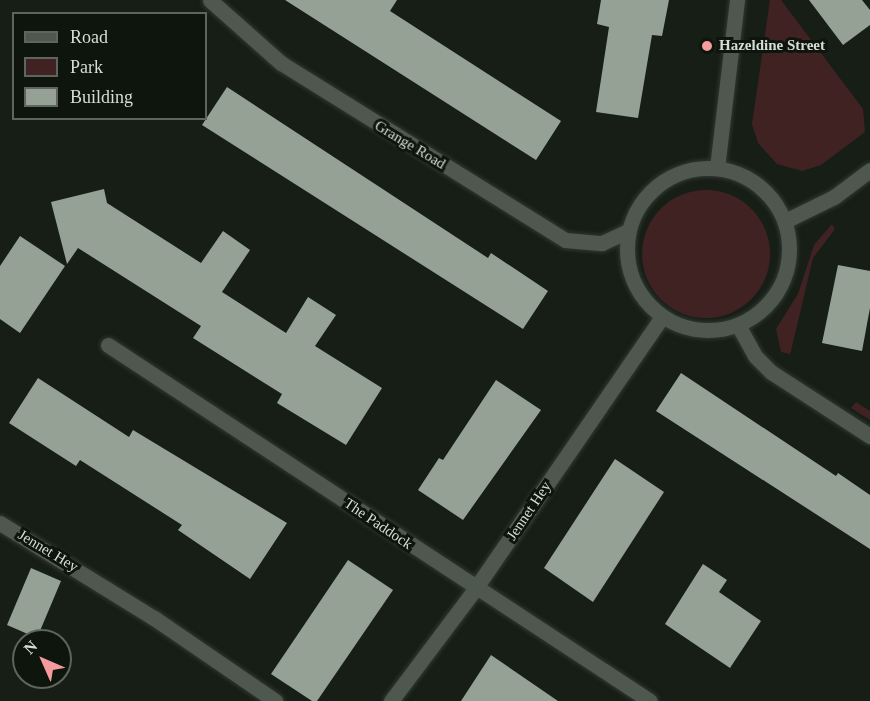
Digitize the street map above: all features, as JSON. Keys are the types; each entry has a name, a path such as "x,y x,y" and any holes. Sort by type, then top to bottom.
{"street":[{"name":"Grange Road","path":"210,0 281,63 565,240 602,243 628,231"},
{"path":"717,168 737,0"},
{"path":"717,168 739,173 758,185 774,201 785,221 790,246 787,271 776,293 759,312 738,325 704,330 686,328 662,317 647,304 632,279 626,251 628,231 637,209 651,190 671,176 693,169 717,168"},
{"path":"785,221 834,196 870,170"},
{"name":"Jennet Hey","path":"391,701 475,588 662,317"},
{"path":"738,325 755,356 771,372 870,436"},
{"name":"The Paddock","path":"108,345 650,701"},
{"name":"Jennet Hey","path":"0,523 154,618 275,701"}],"green space":[{"path":"770,0 781,0 863,109 865,132 821,165 802,171 777,164 758,143 752,124"},
{"path":"706,190 731,195 751,209 765,229 770,254 765,279 751,299 731,313 706,318 681,313 661,299 647,279 642,254 647,229 661,209 681,195"},
{"path":"832,224 835,229 813,258 790,354 781,352 776,329 798,294 814,245"},
{"path":"856,402 870,411 870,420 851,408"}],"building":[{"path":"285,0 397,0 390,11 561,121 536,160"},
{"path":"601,0 669,0 662,36 652,35 638,118 596,112 609,27 597,24"},
{"path":"809,0 862,0 870,10 870,25 843,45"},
{"path":"227,87 488,258 491,253 548,291 523,329 202,125"},
{"path":"104,189 107,203 201,263 223,231 250,250 222,292 286,333 308,297 336,315 315,346 382,388 346,445 277,403 282,394 193,338 201,326 78,248 67,264 51,202"},
{"path":"20,236 65,266 20,333 0,319 0,266"},
{"path":"838,265 870,271 870,308 862,351 822,343"},
{"path":"681,373 836,476 838,473 870,495 870,549 656,411"},
{"path":"38,378 129,437 133,430 287,523 250,579 178,530 182,525 80,460 76,466 9,423"},
{"path":"496,380 541,410 463,520 418,490 439,458 443,460"},
{"path":"615,459 664,492 593,602 544,568"},
{"path":"348,560 393,590 317,701 312,701 271,674"},
{"path":"703,564 727,580 719,592 761,621 730,668 665,624"},
{"path":"31,568 61,581 41,629 16,629 7,625"},
{"path":"491,655 558,701 461,701"}],"place":[{"name":"Hazeldine Street","path":"707,46"}]}
